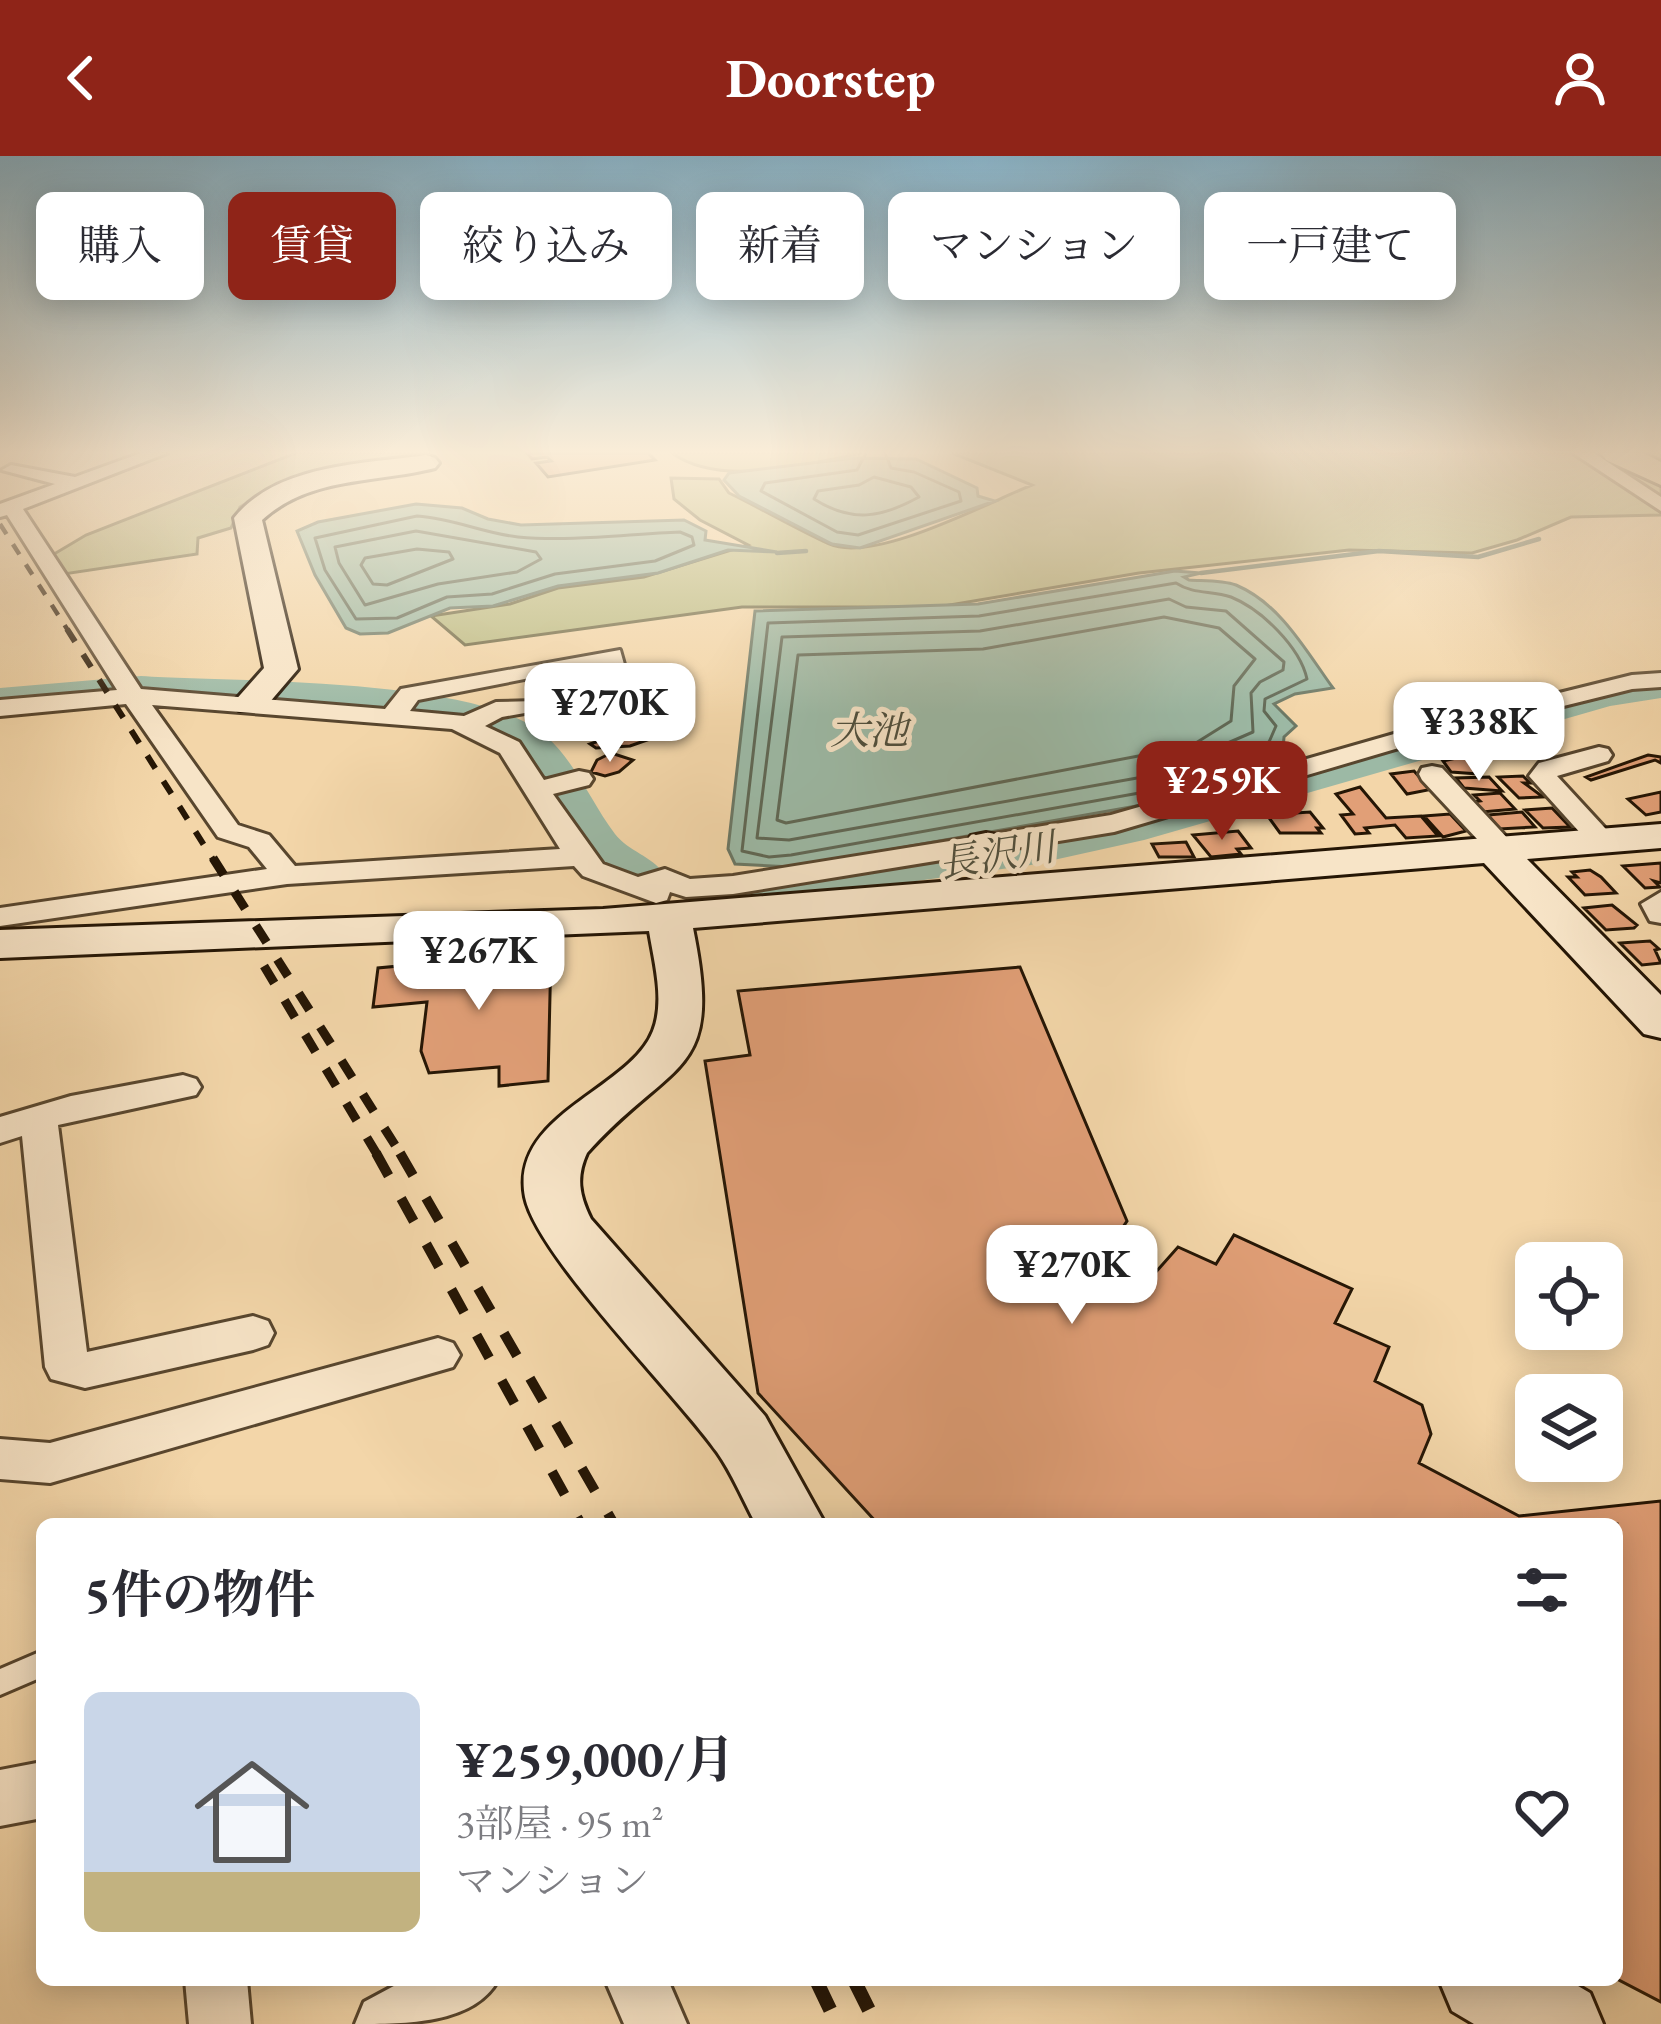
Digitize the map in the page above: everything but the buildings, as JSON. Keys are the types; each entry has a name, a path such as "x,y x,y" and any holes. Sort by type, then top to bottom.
{"street":[{"path":"27,540 228,831 259,841 287,875"},
{"path":"251,703 281,669 253,540"},
{"path":"399,707 570,660 612,655 615,675"},
{"path":"788,1518 742,1435 570,1232 555,1208 553,1178 571,1137 656,1062 677,1034 681,1010 653,901 665,878 686,888 733,884 1114,823 1410,736 1632,682 1661,680"},
{"path":"13,712 133,696 399,707 467,725 510,748 580,857 604,876 653,901"},
{"path":"467,725 494,710 527,706"},
{"path":"1599,755 1542,776 1602,840"},
{"path":"1432,774 1661,1023"},
{"path":"538,790 578,779"},
{"path":"0,944 653,901 1008,889 1661,836"},
{"path":"986,846 1008,889"},
{"path":"0,917 287,875 580,857"},
{"path":"1661,901 1656,904 1661,914"},
{"path":"183,1088 19,1124 67,1367 85,1370 253,1333"},
{"path":"0,1460 50,1463 438,1355"},
{"path":"0,1798 36,1791"},
{"path":"217,1986 220,2024"},
{"path":"386,2024 456,1986"},
{"path":"639,1986 656,2024"},
{"path":"1493,1986 1559,2024"}],"lane":[{"path":"0,1682 36,1667"}],"green space":[{"path":"77,540 198,540 197,554 64,574 49,557"},
{"path":"739,540 873,546 896,540 1516,540 1472,553 1349,550 1139,573 938,607 742,607 465,645 431,616 510,604 558,588 644,577 748,545"}],"water":[{"path":"301,540 706,540 777,552 728,550 658,573 558,586 493,606 450,608 388,633 360,634 346,628"},
{"path":"825,540 882,540 860,548"},
{"name":"大池","path":"1175,571 1201,573 1184,577 1236,585 1252,593 1291,630 1333,688 1295,694 1274,704 1296,726 1284,737 1283,750 1232,769 1215,785 1159,802 792,867 735,864 728,849 755,611 978,604"}],"waterway":[{"path":"1201,573 1379,551 1478,557 1535,540"},
{"path":"777,553 806,551"},
{"name":"長沢川","path":"0,699 141,687 383,702 486,717 532,744 550,764 602,848 642,874"},
{"name":"長沢川","path":"746,891 1031,852 1144,827 1606,696 1661,687"}],"railway":[{"path":"10,540 69,632"},
{"path":"67,629 214,861"},
{"path":"213,858 402,1156"},
{"path":"264,966 378,1156"},
{"path":"376,1153 578,1518"},
{"path":"400,1153 611,1518"},
{"path":"819,1986 837,2024"},
{"path":"857,1986 876,2024"}]}
